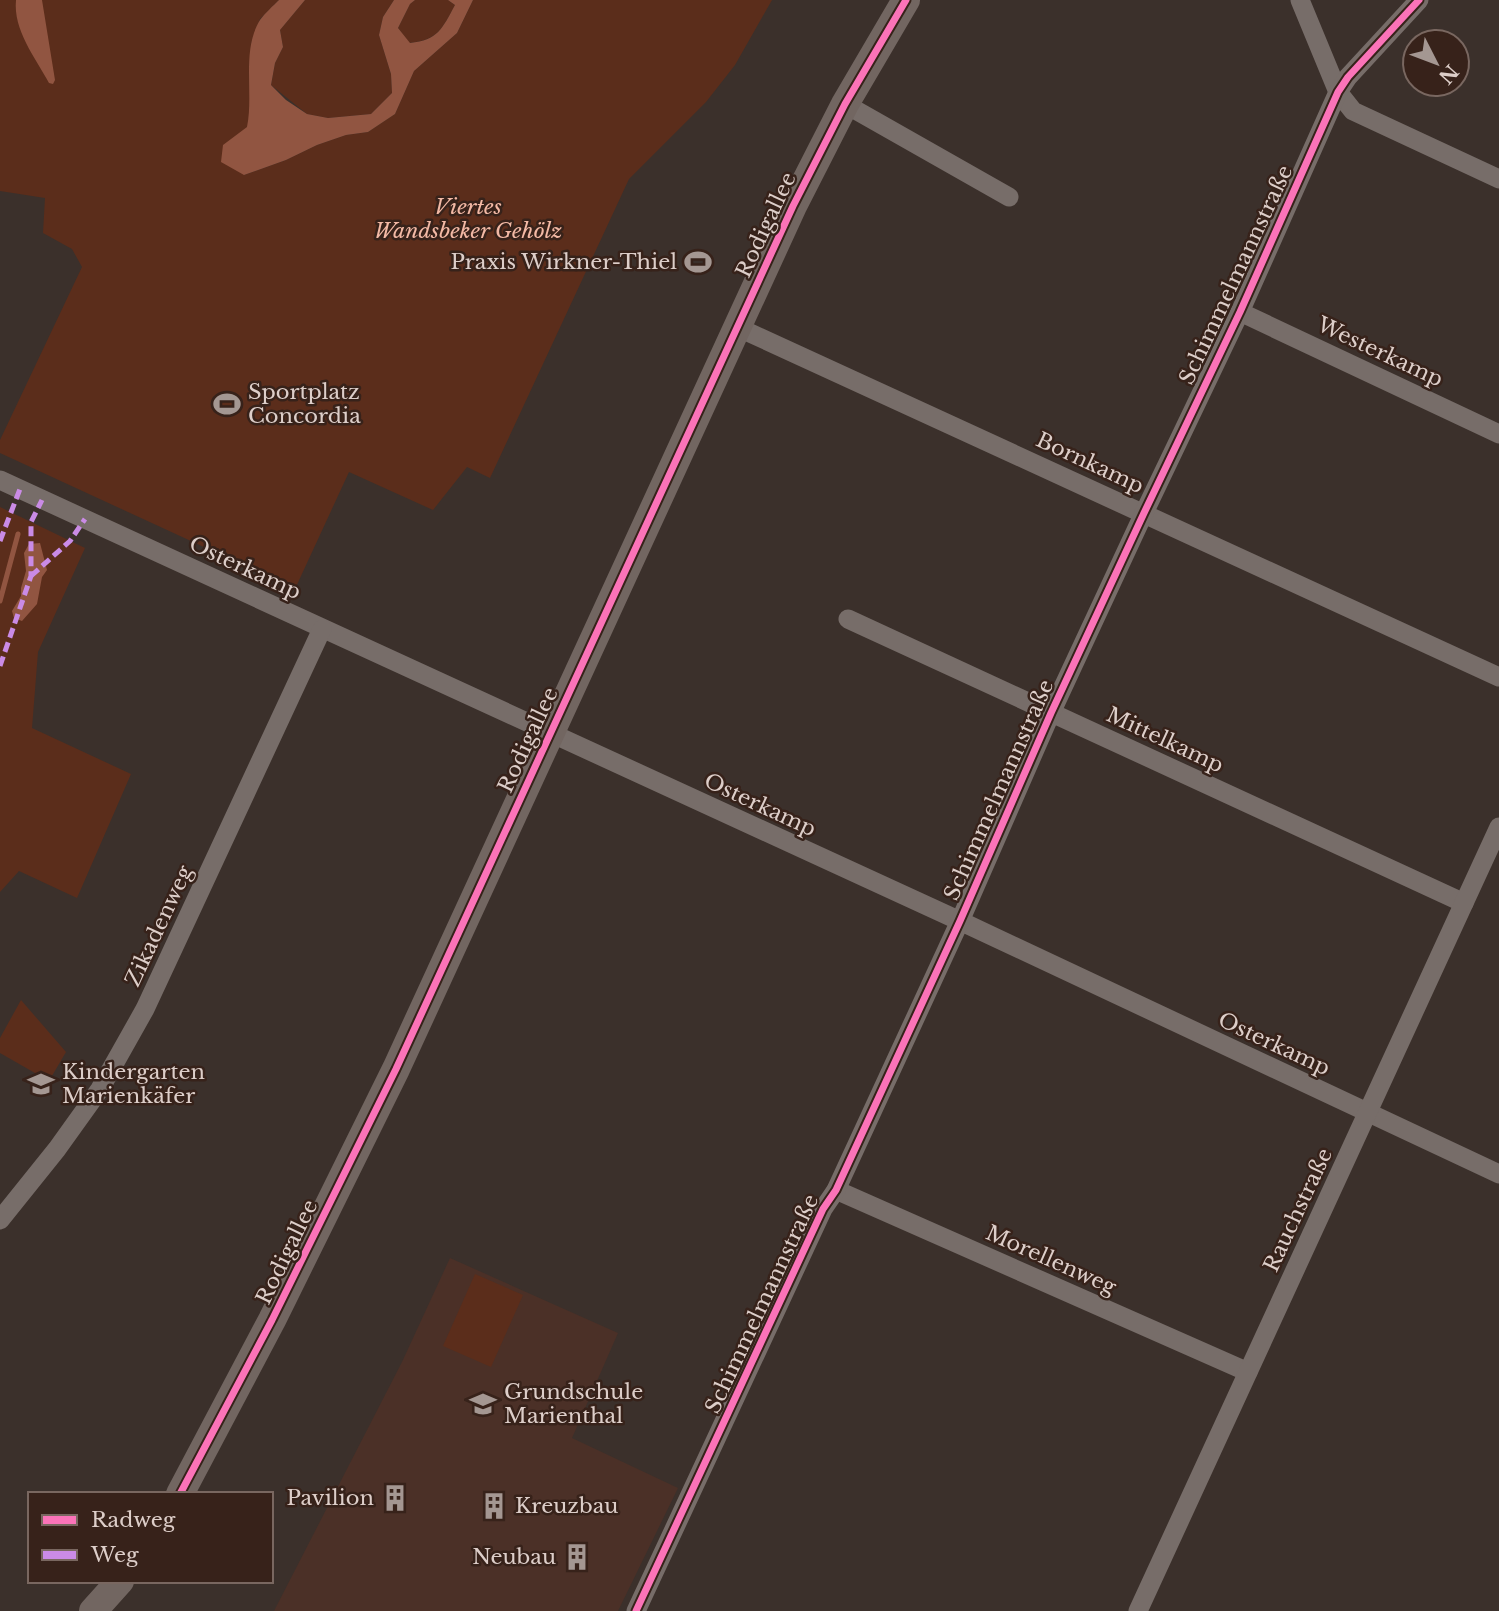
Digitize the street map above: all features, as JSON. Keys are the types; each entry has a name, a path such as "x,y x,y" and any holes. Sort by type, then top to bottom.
{"main road":[{"name":"Rodigallee","path":"181,1492 266,1332 351,1162 793,206 845,104 906,0"},
{"path":"93,1611 118,1583"},
{"path":"118,1611 130,1583"}],"street":[{"path":"1300,0 1338,92 1353,111 1499,179"},
{"name":"Schimmelmannstraße","path":"636,1611 822,1209 836,1189 960,921 1051,713 1240,312 1338,92 1348,77 1419,0"},
{"path":"845,104 1009,197"},
{"name":"Westerkamp","path":"1240,312 1499,435"},
{"name":"Bornkamp","path":"737,327 1499,677"},
{"name":"Osterkamp","path":"0,480 960,921 1499,1174"},
{"name":"Mittelkamp","path":"848,619 1464,903"},
{"name":"Zikadenweg","path":"0,1220 57,1149 100,1089 145,1009 322,629"},
{"name":"Rauchstraße","path":"1138,1611 1499,827"},
{"name":"Morellenweg","path":"836,1189 1248,1372"}],"shaded area":[{"path":"16,0 42,0 55,80 53,84 49,83 21,33"},
{"path":"279,0 305,0 280,30 283,47 275,63 271,85 286,100 307,114 328,118 371,114 392,93 391,74 379,35 383,17 394,0 415,0 410,4 398,28 410,43 427,39 438,32 455,5 448,0 473,0 457,33 414,71 395,114 368,132 346,135 317,145 244,175 221,162 223,145 247,127 249,59 254,32 260,20"},
{"path":"40,543 47,570 42,577 37,604 22,621 14,618 12,611 21,596 26,571 24,553 29,544"},
{"name":"Grundschule Marienthal","path":"450,1258 618,1333 572,1438 678,1488 618,1611 274,1611 402,1362"}],"green space":[{"name":"Viertes Wandsbeker Gehölz","path":"0,0 279,0 260,19 252,40 249,67 251,109 244,175 317,145 346,135 368,132 395,114 414,71 457,33 473,0 772,0 735,65 706,102 629,179 490,478 467,467 433,510 349,472 295,589 0,453 0,440 82,267 72,249 43,233 45,198 0,191"},
{"path":"305,0 394,0 383,17 379,35 391,74 392,93 371,114 328,118 307,114 271,85 275,63 283,47 280,30"},
{"path":"415,0 448,0 455,5 438,32 427,39 409,43 398,28 410,4"},
{"path":"0,507 85,548 38,652 32,728 131,774 77,898 19,871 0,892"},
{"path":"21,1000 66,1052 49,1081 0,1053 0,1038"},
{"path":"475,1274 523,1295 491,1367 443,1346"}],"waterway":[{"path":"0,601 18,534"}],"marked path":[{"path":"0,541 20,489"},
{"path":"0,666 31,576 31,522 42,500"},
{"path":"31,576 70,541 85,519"}],"cycle path":[{"path":"181,1492 272,1320 396,1069 793,206 845,104 906,0"},
{"path":"636,1611 823,1209 836,1190 960,921 1051,713 1240,312 1338,92 1348,77 1419,0"}],"place":[{"name":"Praxis Wirkner-Thiel","path":"698,262"},
{"name":"Sportplatz Concordia","path":"227,404"},
{"name":"Kindergarten Marienkäfer","path":"41,1084"},
{"name":"Grundschule Marienthal","path":"483,1404"},
{"name":"Pavilion","path":"395,1498"},
{"name":"Kreuzbau","path":"494,1506"},
{"name":"Neubau","path":"577,1557"}]}
